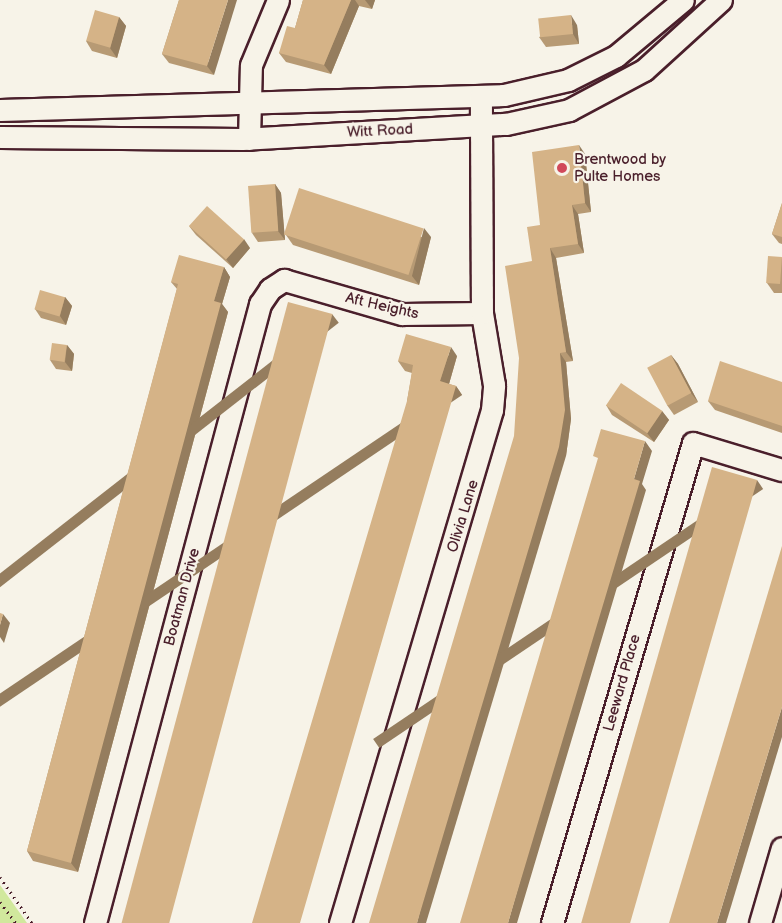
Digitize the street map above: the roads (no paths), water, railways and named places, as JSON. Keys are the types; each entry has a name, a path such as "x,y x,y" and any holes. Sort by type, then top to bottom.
{"street":[{"path":"249,139 250,65 278,0"},
{"name":"Witt Road","path":"0,137 249,139 483,125 569,110 644,70 721,0"},
{"path":"678,4 689,29"},
{"name":"Witt Road","path":"0,110 248,106 481,96 568,80 616,56 678,4"},
{"name":"Olivia Lane","path":"340,923 486,438 494,385 482,313 483,125 481,96"},
{"name":"Aft Heights","path":"284,280 402,314 482,313"},
{"name":"Boatman Drive","path":"95,923 260,304 270,289 284,280"},
{"name":"Leeward Place","path":"552,923 693,443 782,470"},
{"path":"760,923 782,848"}],"place":[{"name":"Brentwood by Pulte Homes","path":"562,168"}]}
